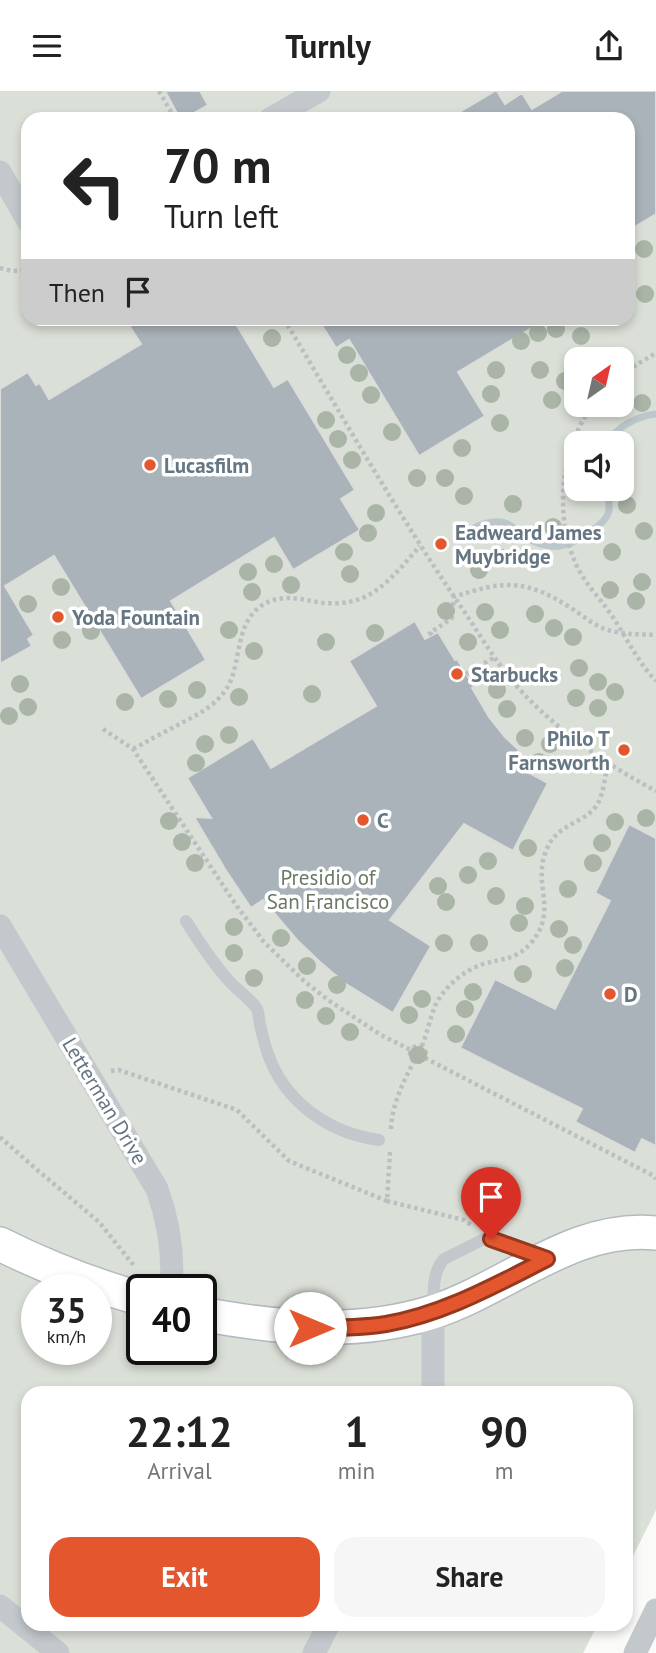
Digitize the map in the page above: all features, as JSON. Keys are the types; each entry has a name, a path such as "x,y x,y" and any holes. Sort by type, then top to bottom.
{"street":[{"path":"282,112 319,91"},
{"path":"0,172 21,209"},
{"name":"Letterman Drive","path":"0,926 157,1189 171,1246 171,1274"},
{"path":"217,1316 283,1326 338,1328 384,1324 433,1312 588,1241 630,1232 656,1233"},
{"path":"0,1244 101,1287 126,1284"},
{"path":"433,1312 433,1386"},
{"path":"0,1606 21,1623"},
{"path":"644,1646 656,1610"},
{"path":"31,1631 58,1653"},
{"path":"314,1653 325,1631"}],"lane":[{"path":"186,921 216,965 257,1009 275,1071 303,1107 348,1133 363,1138 387,1139"},
{"path":"433,1312 435,1270 439,1264 484,1239 499,1241 547,1259"}],"path":[{"path":"159,91 171,112"},
{"path":"0,268 21,270"},
{"path":"288,326 420,546 510,679 571,736 608,763 656,791"},
{"path":"634,366 656,353"},
{"path":"586,417 570,454 563,498 566,535 581,574 641,664 656,681"},
{"path":"134,749 203,712 219,699 233,675 243,631 261,605 285,597 325,603 360,599 371,594 388,579 420,546"},
{"path":"454,597 492,585 521,585 552,597 598,626 622,633 656,635"},
{"path":"432,635 430,633 452,618 454,597"},
{"path":"466,674 495,657"},
{"path":"103,729 134,749 236,905 264,942 328,1000 381,1035 411,1050"},
{"path":"422,1046 435,1006 450,985 474,968 514,957 530,945 540,930 545,906 541,870 547,848 559,832 594,808 600,797 608,763"},
{"path":"411,1050 422,1046"},
{"path":"414,1061 421,1062 425,1058 426,1051 422,1046"},
{"path":"411,1050 414,1061"},
{"path":"425,1058 656,1179"},
{"path":"387,1202 387,1139 391,1116 414,1061"},
{"path":"87,1072 119,1070 237,1110 289,1161 387,1202 464,1220 475,1229"},
{"path":"0,1137 99,1222 133,1274"}],"green space":[{"name":"Presidio of San Francisco","path":"0,91 656,91 656,1510 633,1556 633,1386 21,1386 21,1631 594,1631 583,1653 0,1653"}],"building":[{"path":"165,91 200,91 208,105 196,112 176,112"},
{"path":"495,91 505,104 522,93 532,109 562,91 656,91 656,214 635,227 635,112 460,112"},
{"path":"129,326 237,326 274,387 288,379 355,490 341,499 360,530 293,570 274,538 171,601 206,660 141,699 54,556 5,586 34,635 28,639 32,646 0,664 0,389 28,372 36,385 40,383 49,399 141,344"},
{"path":"322,326 535,326 458,372 485,416 419,456 349,340 336,348"},
{"name":"C","path":"415,621 425,639 438,632 474,687 472,688 489,717 519,750 509,762 548,783 513,851 464,824 390,920 431,946 393,1013 346,984 320,962 263,900 251,908 194,817 211,818 187,778 253,738 271,768 376,706 349,661"},
{"name":"D","path":"629,824 656,838 656,1146 642,1139 635,1153 575,1122 582,1109 460,1048 495,979 555,1009 610,901 595,893"}],"waterway":[{"path":"618,431 642,417 656,414"},
{"path":"465,532 487,523 501,522 543,545 559,546 575,541 603,521 607,517 609,501"}],"place":[{"name":"Lucasfilm","path":"150,465"},
{"name":"Eadweard James Muybridge","path":"441,544"},
{"name":"Yoda Fountain","path":"58,617"},
{"name":"Starbucks","path":"457,674"},
{"name":"Philo T Farnsworth","path":"624,750"},
{"name":"C","path":"363,820"},
{"name":"D","path":"610,994"}],"route":[{"path":"310,1328 364,1327 433,1312 547,1259 491,1239"}]}
